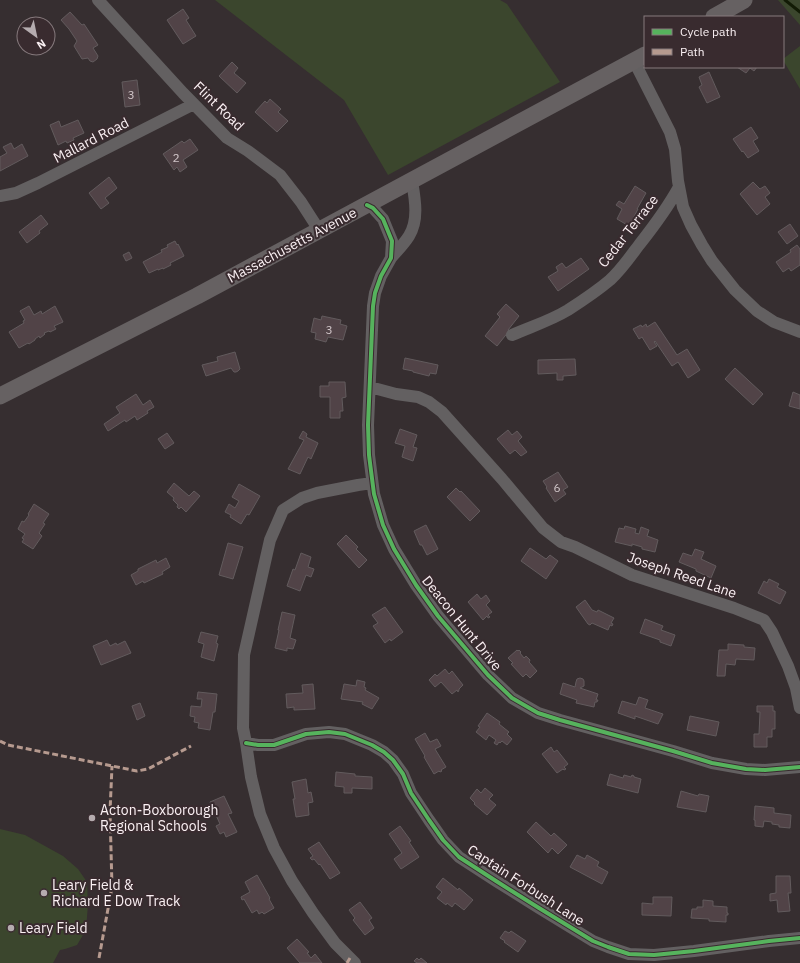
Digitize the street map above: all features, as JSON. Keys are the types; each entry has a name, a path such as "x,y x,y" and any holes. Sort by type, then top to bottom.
{"main road":[{"path":"716,16 744,0"},
{"name":"Massachusetts Avenue","path":"0,396 197,296 640,58"}],"street":[{"name":"Flint Road","path":"98,0 226,138 248,151 280,175 301,202 319,230"},
{"path":"640,58 644,68"},
{"path":"644,68 670,132 675,149 679,187 683,207 691,225 712,261 735,290 757,311 774,322 800,332"},
{"name":"Mallard Road","path":"0,196 16,193 38,183 194,104"},
{"name":"Deacon Hunt Drive","path":"412,181 416,220 410,235 391,258 381,276 375,293 373,306 368,425 372,483 383,525 394,549 416,585 438,616 488,675 512,698 538,713 712,763 746,769 765,770 800,767"},
{"name":"Cedar Terrace","path":"512,335 567,311 590,296 611,279 647,235 679,187"},
{"name":"Deacon Hunt Drive","path":"367,205 373,208 383,219 392,241 391,258"},
{"name":"Joseph Reed Lane","path":"370,387 396,394 418,397 429,402 442,412 502,479 543,528 561,542 575,547 632,575 734,608 764,620 772,632 798,688 800,708"},
{"path":"355,963 335,943 292,881 274,848 260,814 251,776 243,728 244,654 270,540 283,510 302,498 317,493 372,483"},
{"name":"Captain Forbush Lane","path":"246,743 274,745 306,734 329,732 345,734 372,745 384,752 400,769 411,793 429,820 443,840 459,857 593,941 608,948 629,954 654,955 800,938"}],"green space":[{"path":"215,0 500,0 507,4 560,82 388,175 344,100"},
{"path":"778,0 800,0 800,25"},
{"path":"800,46 800,89 784,62 784,58"},
{"name":"Leary Field & Richard E Dow Track","path":"0,829 25,835 63,856 78,869 87,882 88,904 86,930 77,945 60,950 53,963 0,963"}],"building":[{"path":"183,9 189,18 186,20 196,36 183,44 167,20"},
{"path":"70,12 82,25 84,24 98,45 93,48 98,56 93,62 88,58 82,59 74,46 77,41 61,20"},
{"path":"232,62 238,68 234,73 246,83 237,93 219,76"},
{"path":"738,68 750,68 746,73"},
{"path":"709,72 720,97 707,103 699,87 702,85 699,77"},
{"path":"137,80 140,105 125,107 122,82"},
{"path":"270,99 281,109 278,112 288,121 277,132 255,112 265,101 267,103"},
{"path":"78,120 84,133 73,138 74,140 67,143 66,141 58,145 50,125 59,121 61,127"},
{"path":"751,127 758,138 753,141 759,151 748,158 733,139"},
{"path":"190,139 198,150 183,160 187,167 180,172 177,167 174,170 163,154 182,141 184,143"},
{"path":"11,143 14,149 22,144 28,156 0,171 0,157 7,153 3,147"},
{"path":"109,177 117,188 105,198 109,203 101,209 89,193"},
{"path":"753,182 760,189 765,186 770,193 765,197 770,204 757,215 740,194"},
{"path":"635,186 646,193 629,226 617,219 622,209 616,205 619,201 624,204"},
{"path":"41,215 48,224 39,231 40,233 27,243 19,232"},
{"path":"790,224 798,236 787,244 778,232"},
{"path":"175,241 184,256 170,263 171,265 163,269 158,269 149,273 143,262 162,252 161,250 168,247 167,245"},
{"path":"797,245 800,249 800,265 791,271 789,268 783,272 776,262 791,252 790,250"},
{"path":"129,252 132,258 126,261 123,255"},
{"path":"581,258 589,269 558,291 548,277 558,271 556,267 562,263 566,268"},
{"path":"506,304 519,316 497,346 485,336 500,317 497,314"},
{"path":"29,306 34,315 41,311 42,314 55,306 63,322 54,326 56,329 44,333 45,334 40,338 39,336 29,344 28,343 19,348 9,332 24,323 23,321 25,320 20,311"},
{"path":"322,316 341,320 340,324 347,326 343,340 328,337 326,342 315,339 316,333 311,332 314,318 321,320"},
{"path":"655,322 677,355 687,349 700,370 688,378 678,362 672,366 655,341 654,342 657,346 650,350 642,337 639,339 633,329 641,325 642,327 646,324 647,327"},
{"path":"235,352 240,369 238,371 234,372 231,368 206,376 202,365 218,361 217,357"},
{"path":"405,358 438,365 436,374 430,373 429,376 403,369"},
{"path":"575,359 576,375 563,376 563,380 557,380 557,373 538,374 538,360"},
{"path":"735,368 763,394 753,405 725,379"},
{"path":"329,382 345,382 346,397 342,398 343,411 340,411 340,418 330,418 330,397 320,397 320,386 329,386"},
{"path":"793,392 800,395 800,409 789,406"},
{"path":"136,394 143,405 150,400 154,407 137,420 135,416 126,422 125,420 108,431 104,424 120,413 116,407"},
{"path":"400,429 417,435 413,447 417,448 413,461 402,457 405,446 395,443"},
{"path":"508,430 512,435 517,431 522,437 518,441 527,452 521,456 515,450 510,454 497,439"},
{"path":"303,431 307,434 306,437 318,443 311,459 308,457 300,474 288,469 304,440 299,438"},
{"path":"167,433 174,443 165,449 158,439"},
{"path":"558,472 568,487 563,490 566,494 555,502 543,481"},
{"path":"174,483 189,496 194,491 200,496 186,512 181,507 179,509 177,507 178,505 173,500 174,498 167,492"},
{"path":"239,484 260,496 249,515 247,514 241,524 225,512 229,504 235,508 239,501 232,497"},
{"path":"456,488 460,492 461,491 480,511 470,521 447,497"},
{"path":"34,504 49,514 39,533 42,536 33,549 22,542 24,539 22,538 25,534 18,529 22,521 24,522 29,515 28,514"},
{"path":"426,525 438,549 427,555 422,545 420,545 414,531"},
{"path":"625,526 636,529 635,533 639,534 641,527 649,530 647,536 658,540 655,552 642,549 642,547 632,544 632,546 615,542 619,528 624,529"},
{"path":"346,535 358,547 356,549 367,560 359,568 337,544"},
{"path":"228,543 243,547 233,579 219,575"},
{"path":"530,548 546,559 550,555 558,561 546,579 521,561"},
{"path":"695,549 704,552 701,559 716,566 711,578 696,571 696,569 679,562 683,553 692,556"},
{"path":"301,553 311,557 308,567 314,569 311,577 306,575 300,591 287,586"},
{"path":"166,558 170,567 162,572 163,574 136,585 131,575 138,571 138,569 156,560 157,563"},
{"path":"769,579 779,584 777,587 786,592 780,604 758,593 764,581 767,583"},
{"path":"477,594 481,599 486,595 490,601 486,605 492,612 488,615 490,617 488,618 487,616 483,620 468,602"},
{"path":"585,600 592,610 597,612 598,610 614,618 611,623 613,624 612,626 610,625 608,630 592,623 590,625 588,624 576,607"},
{"path":"385,607 403,632 391,641 390,639 385,643 373,626 378,623 372,615"},
{"path":"282,612 295,615 290,638 296,640 293,649 287,648 287,651 275,648"},
{"path":"645,619 663,626 661,630 675,635 671,646 660,642 660,640 640,633"},
{"path":"201,632 218,636 216,643 218,644 214,661 201,657 204,644 198,642"},
{"path":"107,640 110,646 116,643 117,645 125,641 131,653 101,665 93,646"},
{"path":"728,644 744,645 744,647 755,648 754,660 736,659 735,665 726,664 725,676 717,676 719,650 728,650"},
{"path":"517,650 521,652 520,653 524,658 526,656 530,660 529,662 537,671 530,678 526,674 523,677 511,664 513,663 508,658"},
{"path":"445,669 449,674 452,671 463,685 458,692 457,690 452,694 441,682 435,687 429,680 435,674 437,676"},
{"path":"580,678 584,681 584,686 580,688 598,694 596,700 598,700 595,702 594,707 576,703 577,700 560,694 563,683 575,687 577,679"},
{"path":"357,680 365,682 365,690 379,698 372,709 362,704 363,702 341,699 344,684 356,686"},
{"path":"313,684 315,709 294,710 294,707 287,708 286,694 303,693 302,685"},
{"path":"198,692 217,694 215,712 213,712 210,730 198,728 199,723 194,722 195,717 190,716 191,706 201,707 202,699 197,699"},
{"path":"639,697 648,700 645,708 663,714 658,724 635,716 635,719 618,713 622,701 636,705"},
{"path":"140,703 145,716 137,720 132,706"},
{"path":"757,706 773,706 773,711 775,711 775,729 772,729 772,737 767,737 767,747 754,747 754,734 759,734 760,712 757,712"},
{"path":"487,713 500,722 499,724 509,732 507,734 512,739 507,745 502,741 497,745 494,743 496,740 489,735 486,740 476,732 480,727 478,726"},
{"path":"690,716 719,722 716,736 687,730"},
{"path":"425,733 430,742 437,739 441,746 435,749 446,767 441,770 442,771 434,774 415,739"},
{"path":"551,747 554,752 557,750 568,764 564,767 566,769 563,769 557,773 542,754"},
{"path":"336,772 355,774 355,776 372,777 372,789 352,788 352,793 344,793 344,787 335,786"},
{"path":"610,774 623,778 624,775 631,777 632,775 641,779 638,793 607,785"},
{"path":"306,779 308,793 311,792 313,802 308,803 309,815 296,817 292,782"},
{"path":"485,788 493,795 489,799 496,805 487,815 474,804 475,803 470,798 477,789 481,793"},
{"path":"681,791 698,796 699,794 709,796 706,812 677,807"},
{"path":"224,796 232,813 228,814 237,832 226,837 224,832 220,834 216,826 220,824 210,802"},
{"path":"755,806 774,808 774,813 791,815 790,828 779,827 779,825 772,824 772,822 764,821 763,827 755,826"},
{"path":"536,822 551,836 554,833 567,845 558,854 552,848 548,853 527,832"},
{"path":"400,826 411,841 409,842 419,857 401,869 394,859 402,853 389,834"},
{"path":"319,842 340,873 330,879 320,864 319,865 314,859 312,860 310,858 313,856 308,849"},
{"path":"577,855 585,859 587,855 599,862 597,866 608,872 602,884 570,867"},
{"path":"257,875 274,908 264,914 262,912 259,914 257,910 252,913 244,899 242,900 241,897 250,892 245,882"},
{"path":"776,876 790,876 791,893 788,893 790,911 778,912 777,900 770,901 770,894 776,893"},
{"path":"443,878 458,890 459,888 473,900 464,910 455,903 452,907 447,903 446,905 437,898 442,892 436,887"},
{"path":"653,897 672,897 671,916 642,915 642,903 653,904"},
{"path":"703,900 713,901 713,906 727,907 728,915 726,915 726,922 691,918 692,909 703,907"},
{"path":"360,902 372,918 369,920 374,928 365,935 353,920 355,918 349,910"},
{"path":"505,931 509,933 511,931 526,941 518,952 500,938"},
{"path":"297,939 309,952 307,953 311,958 315,954 322,963 300,963 287,948"},
{"path":"417,958 419,960 421,958 427,963 417,963 414,961"}],"waterway":[{"path":"785,0 800,12"}],"marked path":[{"path":"0,741 8,745 137,771 148,769 191,746"},
{"path":"99,958 112,887 110,812 112,766"},
{"path":"347,963 350,958"}],"cycle path":[{"path":"367,205 373,208 383,219 392,241 391,258 381,276 375,293 373,306 368,425 369,455 374,494 383,525 394,549 416,585 438,616 488,675 512,698 538,713 712,763 746,769 765,770 800,767"},
{"path":"246,743 274,745 306,734 329,732 345,734 372,745 384,752 393,760 403,774 411,793 429,820 443,840 459,857 593,941 608,947 629,954 654,955 800,938"}],"place":[{"name":"Acton-Boxborough Regional Schools","path":"92,818"},
{"name":"Leary Field & Richard E Dow Track","path":"44,893"},
{"name":"Leary Field","path":"11,928"}]}
